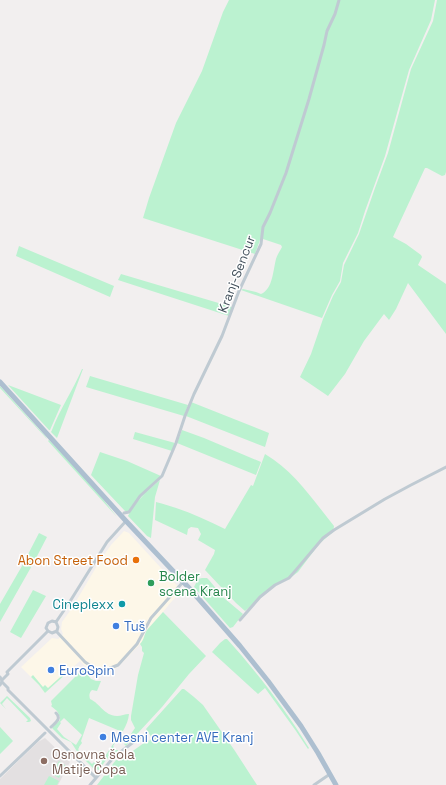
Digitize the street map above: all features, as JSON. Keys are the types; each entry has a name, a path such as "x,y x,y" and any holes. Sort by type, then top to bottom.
{"main road":[{"path":"0,382 240,646 301,726 336,785"}],"street":[{"name":"Kranj-Sencur","path":"124,513 130,512 140,496 162,476 194,394 222,336 239,291 261,244 263,227 273,207 286,173 306,112 329,26 334,17 339,0"},
{"path":"240,620 260,597 275,585 289,578 322,539 334,530 411,485 446,467"},
{"path":"56,622 107,542 126,521"},
{"path":"56,631 90,666 101,670 108,669 122,661 137,644 151,618 183,582"},
{"path":"48,632 46,628 48,623 52,621 56,622"},
{"path":"56,622 58,627 56,631"},
{"path":"56,631 52,633 48,632 1,681 8,688 8,690 96,778"},
{"path":"51,727 59,718 56,713"},
{"path":"0,776 45,733"},
{"path":"90,785 114,757 140,737"},
{"path":"314,785 330,774"}],"shaded area":[{"path":"124,531 129,533 183,592 181,592 172,601 145,632 143,641 116,668 109,671 96,671 85,666 80,661 45,693 21,667 52,638 58,639 63,634 61,629 62,622 101,559"},
{"name":"Osnovna šola Matije Čopa","path":"45,738 70,762 58,785 0,785 0,779 38,742"}],"green space":[{"path":"229,0 435,0 431,20 409,70 385,156 358,233 343,263 340,281 322,318 241,290 243,289 261,294 265,292 272,279 276,258 282,247 281,245 263,239 260,240 255,254 143,218 176,123 202,71 223,12"},
{"path":"437,0 446,0 446,172 445,175 442,176 425,168 393,237 421,255 422,257 418,265 446,284 446,334 408,283 396,309 389,320 384,314 364,341 345,374 328,396 300,377 311,354 323,319 341,282 344,265 359,234 388,153 411,69 433,21"},
{"path":"19,246 114,286 110,297 16,256"},
{"path":"121,274 232,307 229,316 118,280"},
{"path":"83,369 57,438 51,432"},
{"path":"90,376 188,405 184,416 86,387"},
{"path":"8,385 61,405 50,430 49,430"},
{"path":"0,386 46,437 47,439 0,388"},
{"path":"191,402 269,433 265,447 186,416"},
{"path":"182,430 261,462 256,475 177,443"},
{"path":"135,432 175,443 172,451 133,439"},
{"path":"49,440 95,489 117,517 48,441"},
{"path":"100,452 127,461 161,476 128,512 125,511 91,475"},
{"path":"265,454 294,477 334,526 333,532 319,544 298,572 276,585 245,611 205,570 215,550 198,540 201,534 198,528 191,527 188,529 187,535 155,520 156,502 174,507 225,529 251,485 253,486"},
{"path":"160,480 155,497 151,538 147,536 128,516 138,500"},
{"path":"39,533 47,537 0,622 0,604"},
{"path":"207,578 224,598 243,614 233,627 230,628 194,587 198,579"},
{"path":"33,590 46,596 21,638 10,632"},
{"path":"163,612 206,656 126,746 124,744 135,728 131,720 131,716 138,675 144,653 140,644 147,630"},
{"path":"225,639 227,639 271,692 291,720 309,748 308,749 265,688 258,694 212,652"},
{"path":"83,669 91,679 101,681 97,691 92,690 90,692 90,699 108,714 118,716 129,714 121,734 113,746 116,750 118,750 118,752 113,756 112,754 106,760 104,758 121,732 89,718 81,741 82,743 78,749 81,753 84,752 81,755 78,753 71,742 62,738 52,728 60,720 60,717 57,711 51,706 51,701","holes":["64,718 82,735 76,745 64,737 57,729 61,723 60,722"]},
{"path":"67,671 68,672 45,693 31,677 33,675 43,687 45,685 48,688"},
{"path":"182,689 184,689 203,705 257,785 97,785 116,760 119,761 152,738 146,729"},
{"path":"7,696 30,718 31,721 26,722 28,720 7,698 2,704 6,709 0,703"},
{"path":"0,727 13,741 0,754"},
{"path":"101,750 103,752 100,757 103,760 106,760 99,770 93,768 84,759 85,757 92,764 94,762 95,763 99,759 96,755"},
{"path":"59,761 65,765 59,778 52,774"},
{"path":"49,776 59,781 57,785 44,785"}],"place":[{"name":"Abon Street Food","path":"136,560"},
{"name":"Bolder scena Kranj","path":"151,583"},
{"name":"Cineplexx","path":"122,604"},
{"name":"Tuš","path":"116,626"},
{"name":"EuroSpin","path":"51,670"},
{"name":"Mesni center AVE Kranj","path":"103,737"},
{"name":"Osnovna šola Matije Čopa","path":"44,761"}]}
